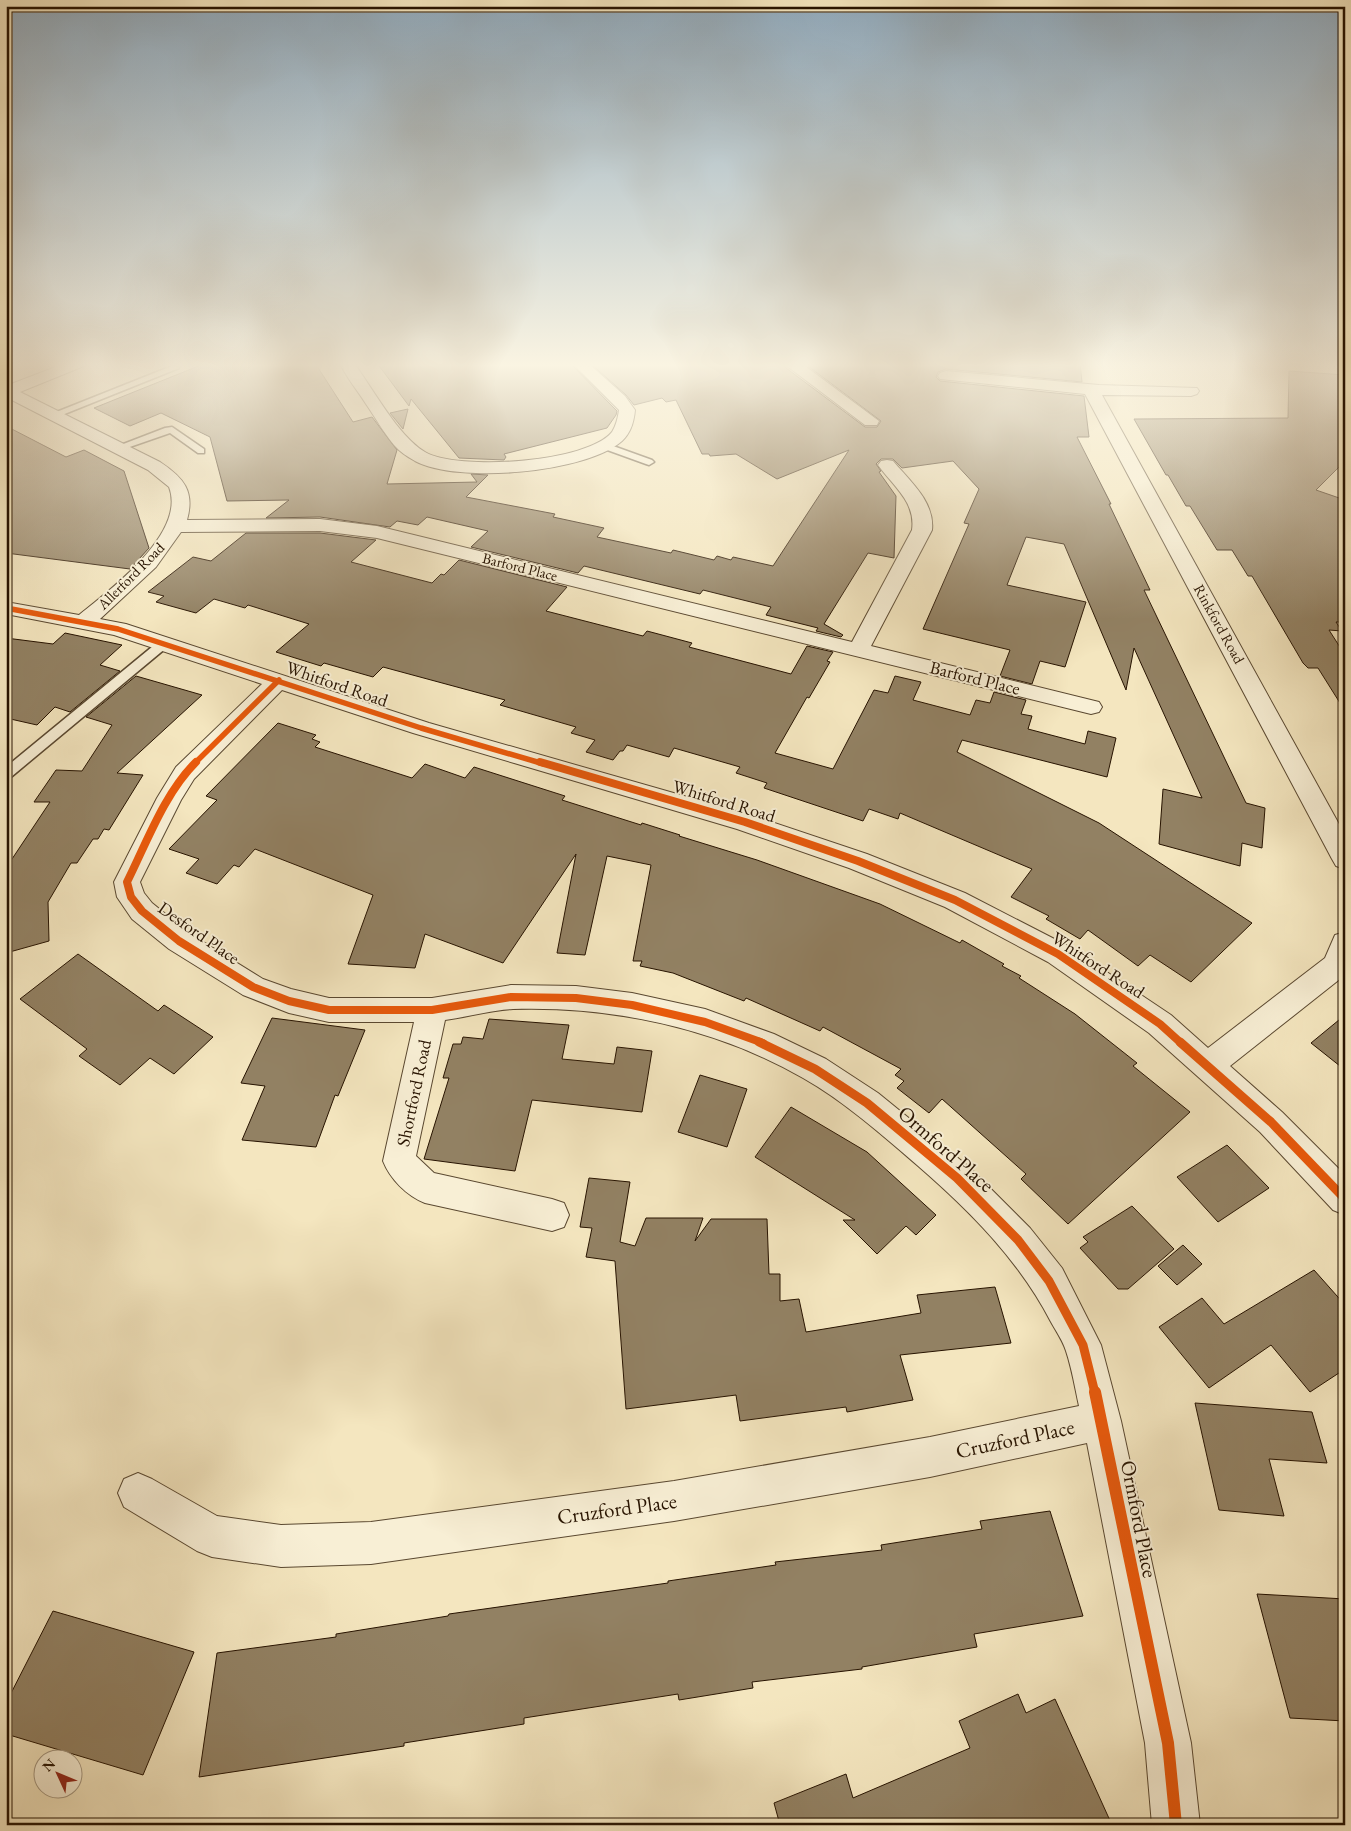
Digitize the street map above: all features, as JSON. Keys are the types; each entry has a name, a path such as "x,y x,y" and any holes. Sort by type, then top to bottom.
{"street":[{"name":"Allerford Road","path":"84,622 148,565 177,526 182,507 179,489 166,474 119,448"},
{"path":"407,448 439,464 460,468 491,469 531,465 567,458 593,448"},
{"name":"Rinkford Road","path":"1123,448 1345,859"},
{"path":"858,650 922,530 924,521 921,510 887,466"},
{"name":"Barford Place","path":"177,526 320,525 377,532 1092,707"},
{"name":"Whitford Road","path":"6,608 118,629 279,680 421,728 745,822 858,861 955,900 1058,954 1160,1024 1271,1122 1345,1198"},
{"name":"Desford Place","path":"279,680 185,773 169,798 127,882 131,897 142,911 180,941 253,987 289,1001 329,1010 432,1010"},
{"path":"1207,1066 1337,965 1345,943"},
{"name":"Ormford Place","path":"432,1010 511,997 576,998 632,1005 705,1022 763,1043 815,1070 866,1103 950,1172 1018,1240 1049,1281 1083,1345 1102,1421 1168,1743 1176,1825"},
{"name":"Shortford Road","path":"432,1010 399,1161 425,1187 552,1215"},
{"name":"Cruzford Place","path":"138,1493 212,1536 281,1546 371,1543 674,1501 930,1457 1102,1421"}],"lane":[{"path":"197,448 201,451"},
{"path":"612,448 649,462"},
{"path":"6,774 162,644"}],"building":[{"path":"6,448 49,448 66,457 84,450 124,471 149,548 130,569 6,553"},
{"path":"213,448 396,448 397,450 387,484 477,482 471,474 488,475 466,497 555,514 553,517 604,528 597,537 671,553 673,550 714,560 717,556 731,560 733,557 773,566 849,450 777,479 736,454 710,456 709,454 702,454 699,448 1083,448 1111,504 1109,504 1150,590 1144,590 1246,803 1265,808 1262,848 1242,843 1240,866 1159,844 1163,789 1202,798 1134,648 1126,690 1064,544 1026,537 1007,585 1086,602 1065,667 1040,661 1032,684 1000,676 1010,650 923,629 969,524 964,523 979,489 953,461 902,468 893,459 881,459 876,464 881,471 879,472 896,496 894,558 868,553 824,624 843,635 841,637 816,631 818,628 766,615 771,607 703,590 700,594 584,566 578,573 471,547 488,531 427,517 418,525 397,521 390,527 320,517 266,518 289,500 227,501"},
{"path":"451,448 526,448 504,454 506,457 504,460 459,458"},
{"path":"1151,448 1345,448 1345,461 1316,490 1345,500 1345,622 1336,622 1342,631 1329,630 1345,655 1345,711 1318,668 1308,668 1303,663 1252,576 1248,576 1232,550 1217,550 1190,506 1186,506 1168,475 1166,475"},
{"path":"246,533 320,533 376,540 351,562 432,583 441,574 444,575 459,560 567,587 546,611 643,636 647,631 692,643 689,647 791,674 807,646 833,652 827,661 830,662 809,698 807,697 775,753 833,769 874,690 888,693 895,676 921,682 913,700 970,715 976,700 990,703 994,692 1026,700 1021,714 1032,716 1028,729 1085,744 1088,731 1116,738 1107,777 962,740 957,752 1099,823 1252,923 1191,982 1150,955 1138,966 1088,930 1080,939 1046,919 1049,916 1011,897 1032,869 900,813 898,819 869,809 863,821 764,788 767,783 736,773 740,767 674,748 669,757 627,745 613,760 586,752 595,740 571,733 576,727 500,705 505,700 383,667 373,677 324,663 321,666 276,652 309,624 248,605 245,608 214,599 196,613 156,602 164,596 148,592 193,557 211,561"},
{"path":"65,633 122,645 100,665 120,671 70,712 55,707 37,725 6,718 6,638 53,644"},
{"path":"136,676 202,695 117,773 143,775 109,830 104,829 98,839 93,839 77,863 71,863 48,902 49,941 6,953 6,868 50,802 34,802 56,770 82,771 112,725 86,717"},
{"path":"278,723 316,735 312,739 320,742 315,747 412,778 425,764 465,778 474,767 565,796 562,800 641,825 642,823 757,860 880,904 960,943 962,940 1004,964 1002,966 1021,976 1019,978 1075,1014 1137,1063 1133,1066 1190,1112 1068,1224 1021,1179 1026,1174 942,1099 929,1113 897,1088 904,1081 895,1075 901,1069 823,1027 820,1031 746,998 744,1001 673,973 640,966 642,961 633,961 651,865 607,856 585,955 557,953 576,854 503,963 425,934 415,968 348,964 373,895 255,849 239,867 234,865 217,884 186,873 199,859 169,849 217,800 206,796"},
{"path":"78,954 158,1011 164,1005 213,1037 174,1074 150,1058 120,1085 79,1056 87,1049 20,999"},
{"path":"1345,1015 1345,1070 1311,1043"},
{"path":"272,1018 365,1030 338,1096 335,1095 316,1147 242,1140 265,1086 241,1083"},
{"path":"489,1019 569,1025 562,1059 614,1064 617,1047 652,1051 642,1112 532,1100 515,1171 424,1159 449,1078 443,1078 453,1044 461,1044 463,1037 483,1039"},
{"path":"700,1075 747,1089 727,1147 678,1132"},
{"path":"791,1107 867,1152 936,1215 916,1235 906,1226 877,1254 843,1220 855,1220 755,1157"},
{"path":"1227,1145 1269,1188 1218,1222 1177,1177"},
{"path":"589,1178 630,1182 620,1242 635,1246 646,1218 703,1218 695,1241 711,1219 767,1219 769,1274 780,1274 780,1301 799,1299 806,1332 921,1313 917,1295 995,1287 1011,1343 900,1355 913,1400 847,1412 846,1407 740,1421 736,1395 626,1409 615,1261 586,1257 592,1228 580,1227"},
{"path":"1132,1206 1174,1249 1128,1289 1118,1289 1080,1248 1088,1242 1083,1237"},
{"path":"1183,1245 1202,1264 1177,1285 1158,1266"},
{"path":"1314,1270 1345,1305 1345,1369 1310,1392 1271,1345 1209,1388 1159,1327 1202,1298 1224,1324"},
{"path":"1195,1403 1312,1412 1327,1463 1269,1459 1284,1516 1219,1510"},
{"path":"1050,1511 1083,1616 974,1634 977,1647 862,1667 862,1669 752,1682 753,1688 679,1700 678,1694 524,1718 524,1724 404,1743 404,1746 199,1777 217,1653 336,1637 336,1634 448,1616 449,1614 668,1583 668,1581 776,1565 775,1562 882,1550 881,1545 982,1529 980,1521"},
{"path":"1257,1594 1345,1599 1345,1721 1290,1718"},
{"path":"53,1611 194,1652 143,1775 82,1757 82,1748 53,1748 6,1734 6,1703"},
{"path":"1018,1694 1026,1713 1055,1699 1112,1825 780,1825 774,1803 846,1774 853,1798 970,1748 959,1721"}],"cycle path":[{"path":"6,608 118,629 421,728 745,822 858,861 955,900 1058,954 1160,1024 1271,1122 1345,1199"},
{"path":"279,680 185,773 169,798 127,882 131,897 142,911 179,941 253,987 289,1001 329,1010 432,1010 511,997 576,998 632,1005 705,1022 763,1043 815,1069 867,1103 957,1178 1018,1240 1049,1281 1083,1345 1102,1421 1168,1743 1176,1825"}]}
